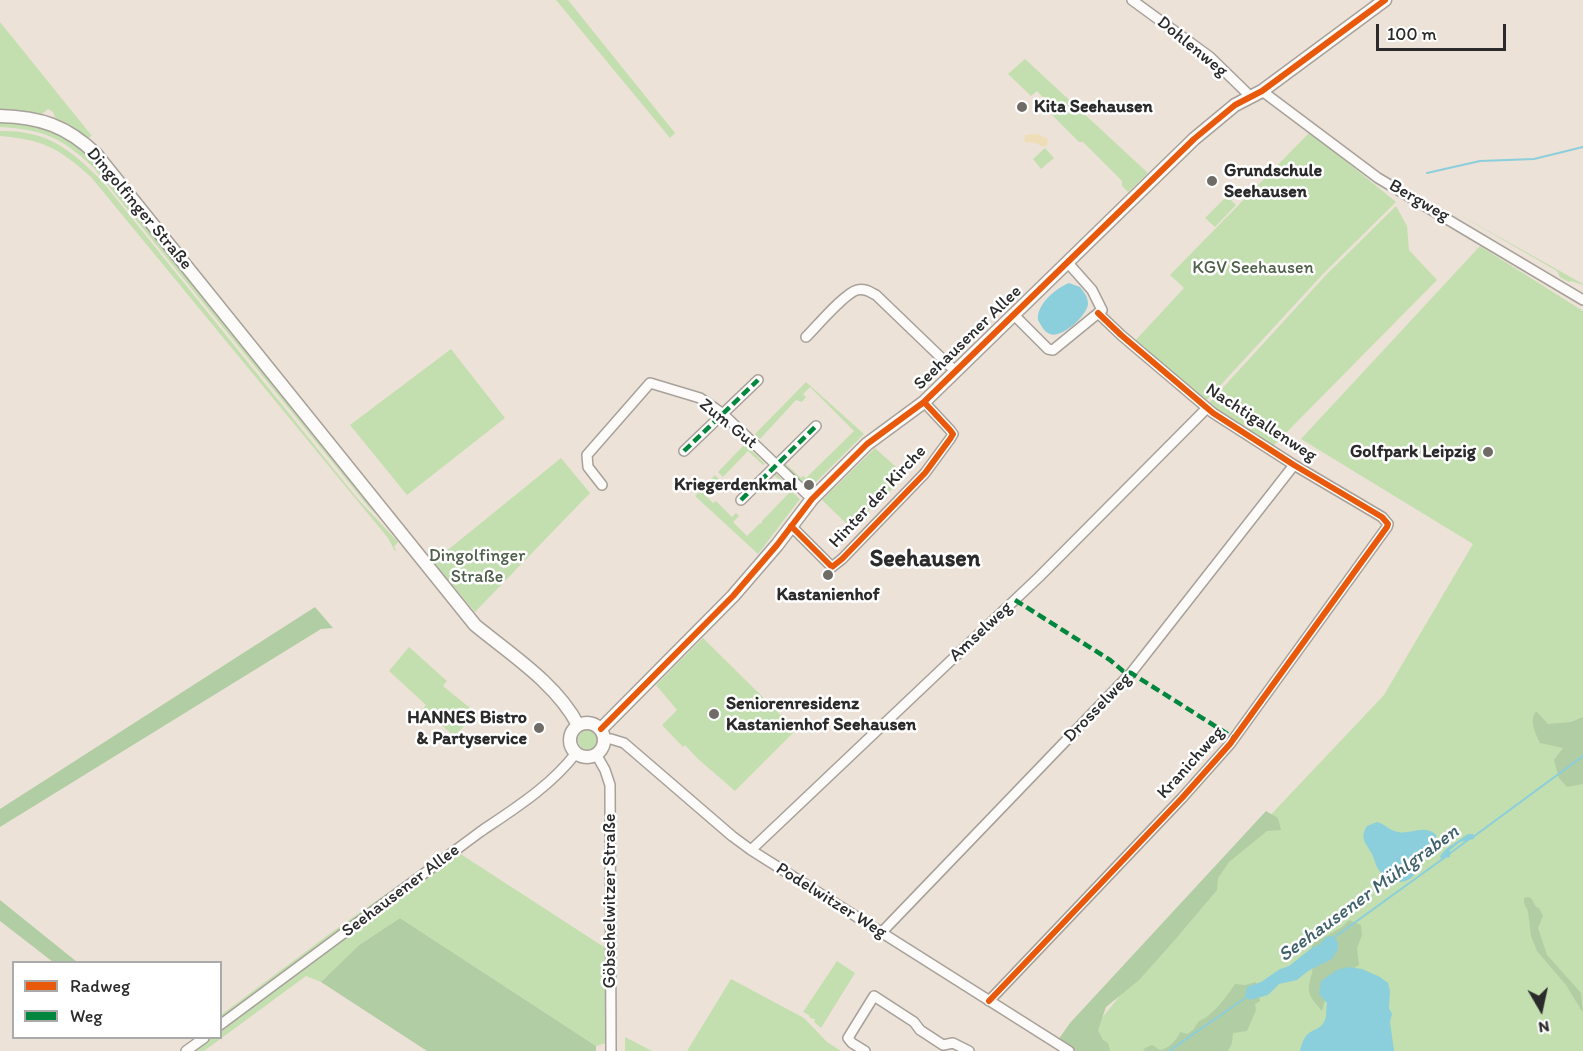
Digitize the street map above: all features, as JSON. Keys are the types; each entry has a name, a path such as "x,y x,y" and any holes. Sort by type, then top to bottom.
{"street":[{"name":"Dohlenweg","path":"1132,0 1210,57 1250,96"},
{"name":"Seehausener Allee","path":"603,734 667,662 733,596 777,546 812,499 867,444 924,402 1208,126 1250,96 1262,91 1385,0"},
{"name":"Bergweg","path":"1262,91 1378,178 1583,300"},
{"name":"Dingolfinger Straße","path":"0,116 46,122 76,138 96,154 475,624 554,693 578,725"},
{"name":"Nachtigallenweg","path":"1068,263 1092,290 1102,310 1098,313 1206,409 1294,465 1375,512 1388,524"},
{"path":"806,337 849,294 858,290 867,290 876,295 955,371"},
{"path":"1014,315 1048,350 1053,350 1098,313"},
{"path":"684,451 758,380"},
{"name":"Zum Gut","path":"602,485 588,467 587,455 650,383 700,398 723,414 812,499"},
{"name":"Hinter der Kirche","path":"791,526 832,567 842,559 925,472 950,439 952,434 950,430 924,402"},
{"name":"Amselweg","path":"750,850 1015,600 1206,409"},
{"path":"741,500 816,426"},
{"name":"Drosselweg","path":"881,933 1131,673 1294,465"},
{"name":"Kranichweg","path":"989,1001 1230,744 1310,631 1383,535 1388,524"},
{"path":"590,723 603,734 603,746 596,754 586,757 576,753 570,738 578,725 590,723"},
{"name":"Podelwitzer Weg","path":"603,734 624,743 750,850 1069,1051"},
{"name":"Seehausener Allee","path":"222,1024 480,832 522,804 564,769 576,753"},
{"name":"Göbschelwitzer Straße","path":"596,754 605,770 609,785 611,1051"},
{"path":"865,1051 852,1043 849,1038 874,996 914,1022 941,1048 953,1042 969,1051"},
{"path":"186,1051 203,1039"}],"green space":[{"path":"556,0 568,0 675,133 670,138"},
{"path":"0,22 92,136 87,138 55,117 48,109 42,114 0,112"},
{"path":"1025,59 1148,173 1128,192 1122,186 1122,181 1045,108 1049,103 1037,91 1031,96 1008,74"},
{"path":"0,121 30,123 62,134 92,157 386,520 374,513 93,167 71,149 51,137 29,130 0,127"},
{"path":"0,131 31,134 57,144 102,181 357,498 398,542 394,547 395,551 388,538 91,177 60,152 29,140 0,136"},
{"name":"KGV Seehausen","path":"1310,132 1396,202 1323,274 1205,402 1134,342 1184,288 1170,275"},
{"path":"1045,148 1054,158 1041,169 1033,159"},
{"path":"1227,196 1236,205 1215,227 1205,218"},
{"name":"KGV Seehausen","path":"1396,206 1407,226 1409,250 1437,280 1273,446 1208,404 1325,276"},
{"path":"1453,211 1583,285 1560,277 1557,271"},
{"name":"Golfpark Leipzig","path":"1480,246 1583,311 1583,1051 1092,1051 1082,1043 1228,860 1384,695 1473,544 1301,439"},
{"path":"451,349 505,418 407,495 350,425"},
{"path":"806,382 864,434 813,485 808,480 803,485 785,467 785,463 801,478 803,476 806,478 854,431 810,387 803,394 806,397 802,402 796,400 760,439 755,434"},
{"path":"745,444 765,464 763,465 748,451 723,477 718,472"},
{"path":"875,448 906,476 851,528 822,500"},
{"name":"Dingolfinger Straße","path":"561,458 590,493 475,612 433,562"},
{"path":"775,473 800,499 758,554 695,496 715,475 721,481 705,495 713,503 716,501 732,517 736,513 739,516 733,522 747,536 791,491 773,474"},
{"path":"315,607 333,628 321,629 0,827 0,809"},
{"path":"703,638 796,730 735,791 685,745 683,747 662,725 677,710 656,685"},
{"path":"409,647 447,681 443,686 475,712 455,737 423,709 426,705 389,671"},
{"path":"1536,711 1548,724 1571,722 1583,717 1583,784 1567,787 1559,778 1554,760 1563,748 1540,743 1533,723"},
{"path":"588,730 595,733 598,740 595,747 588,750 581,747 578,740 581,733"},
{"path":"1266,811 1278,818 1281,830 1267,831 1229,862 1218,878 1217,890 1173,942 1139,980 1106,1007 1098,1030 1103,1040 1108,1043 1110,1051 1076,1051 1058,1040 1070,1023"},
{"path":"459,853 604,947 606,1043 596,1046 400,918 359,945 321,982 306,976 222,1038 222,1029"},
{"path":"403,882 406,886 222,1023 222,1014"},
{"path":"1528,897 1539,908 1543,916 1538,928 1547,955 1581,993 1583,1013 1566,985 1537,951 1531,936 1528,911 1524,903 1524,898"},
{"path":"0,900 76,961 52,961 0,921"},
{"path":"400,918 596,1046 596,1051 427,1051 321,982 359,945"},
{"path":"1349,920 1361,925 1362,935 1357,948 1359,965 1329,986 1322,1011 1311,997 1309,990 1313,970 1312,944 1342,927"},
{"path":"837,961 855,973 821,1028 814,1022 815,1019 803,1012"},
{"path":"731,979 804,1018 827,1042 841,1051 687,1051"},
{"path":"1256,982 1260,1001 1255,1004 1256,1010 1247,1031 1233,1033 1228,1051 1143,1051 1152,1045 1160,1050 1166,1048 1180,1032 1187,1034 1193,1030 1199,1021 1214,1010 1235,984 1245,985"},
{"path":"625,1037 652,1051 625,1051"},
{"path":"209,1039 220,1039 204,1051 192,1051"}],"sand":[{"path":"1037,134 1048,139 1047,145 1044,147 1024,142 1025,135"}],"water":[{"path":"1069,283 1080,287 1087,297 1087,309 1067,330 1055,335 1050,334 1044,330 1038,320 1038,314 1053,293"},
{"path":"1377,822 1402,833 1425,830 1436,836 1436,848 1414,875 1406,881 1397,882 1387,878 1377,867 1363,838 1367,826"},
{"path":"1468,834 1473,834 1474,839 1460,842 1450,850 1450,857 1441,859 1440,856 1446,849"},
{"path":"1330,936 1338,943 1338,949 1332,959 1308,971 1297,980 1279,984 1268,995 1250,1000 1245,996 1247,987 1289,966"},
{"path":"1348,967 1362,969 1388,983 1394,1051 1300,1051 1305,1037 1321,1026 1325,1020 1327,1003 1319,994 1321,981 1337,970"}],"waterway":[{"path":"1427,173 1480,161 1534,159 1583,147"},
{"name":"Seehausener Mühlgraben","path":"1473,837 1583,756"},
{"name":"Seehausener Mühlgraben","path":"1449,854 1468,840"},
{"name":"Seehausener Mühlgraben","path":"1332,939 1444,858"},
{"name":"Seehausener Mühlgraben","path":"1169,1051 1248,996"}],"marked path":[{"path":"684,451 758,380"},
{"path":"741,500 816,426"},
{"path":"1015,600 1110,660 1123,671 1131,673 1234,738"}],"cycle path":[{"path":"601,729 733,596 777,545 812,499 867,444 924,402 1194,139 1235,105 1262,91 1385,0"},
{"path":"989,1001 1182,798 1230,744 1388,524 1382,517 1294,465 1213,413 1098,313"},
{"path":"791,526 832,567 842,559 925,473 953,434 924,402"}],"place":[{"name":"Kita Seehausen","path":"1022,107"},
{"name":"Grundschule Seehausen","path":"1212,181"},
{"name":"Golfpark Leipzig","path":"1488,452"},
{"name":"Kriegerdenkmal","path":"809,485"},
{"name":"Kastanienhof","path":"828,575"},
{"name":"Seniorenresidenz Kastanienhof Seehausen","path":"714,714"},
{"name":"HANNES Bistro & Partyservice","path":"539,728"}],"district":[{"name":"Seehausen","path":"925,560"}]}
